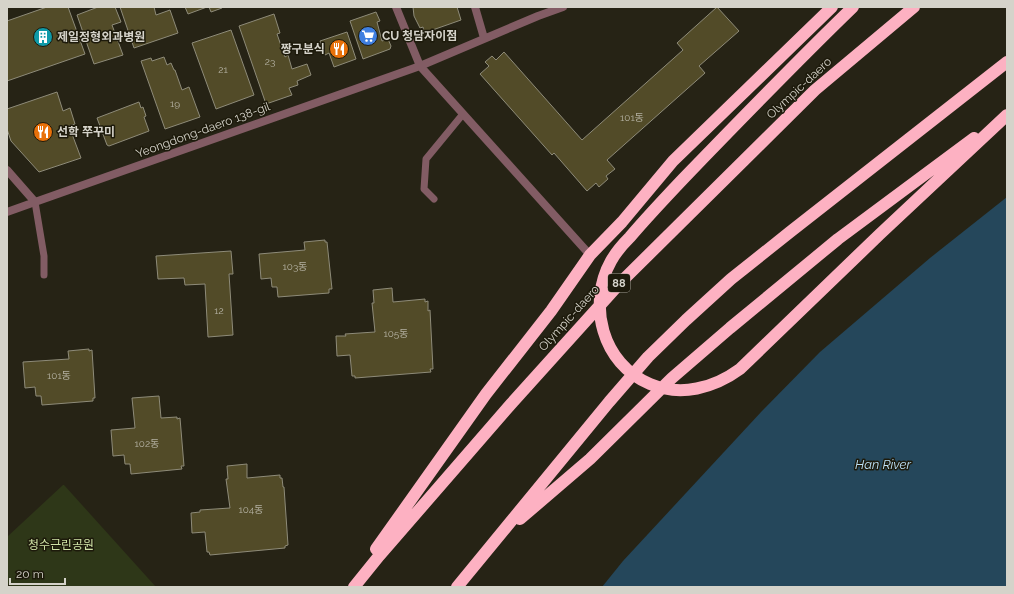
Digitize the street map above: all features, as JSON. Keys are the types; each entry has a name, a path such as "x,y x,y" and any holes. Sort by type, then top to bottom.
{"highway":[{"path":"348,587 486,394 551,311 590,255 622,222 673,161 832,7"},
{"path":"853,7 775,84 636,229 611,261 604,278 600,295 599,311 601,325 606,339 614,353 623,365 636,377 664,389 692,390 717,384 729,378 1007,114"},
{"name":"Olympic-daero","path":"354,587 379,556 511,404 620,282 815,90 914,7"},
{"path":"457,587 609,402 648,357 686,320 731,279 772,246 1007,62"},
{"path":"496,539 590,459 678,373 730,328 838,239 1007,114"}],"street":[{"path":"396,7 420,66 590,255"},
{"path":"475,7 484,38"},
{"name":"Yeongdong-daero 138-gil","path":"7,212 420,66 484,38 563,7"},
{"path":"7,170 35,202"}],"lane":[{"path":"434,199 424,189 426,160 463,114"},
{"path":"35,202 44,256 44,275"}],"green space":[{"name":"청수근린공원","path":"63,485 156,587 11,587 7,583 7,537"}],"water":[{"name":"Han River","path":"1007,197 1007,587 602,587 623,561 762,411 820,352 930,258"}],"building":[{"name":"제일정형외과병원","path":"47,7 68,7 85,54 7,81 7,21"},
{"path":"98,7 115,7 121,22 112,25 123,55 94,64 77,15"},
{"path":"120,7 154,7 156,15 170,10 178,33 134,48"},
{"path":"185,7 207,7 188,14"},
{"path":"209,7 221,7 222,8 211,12"},
{"path":"413,7 457,7 461,20 424,33 423,27 420,28 414,16"},
{"path":"717,7 739,31 699,66 705,73 607,160 615,169 606,176 608,179 599,187 596,183 587,191 554,153 552,155 480,74 489,66 485,62 492,56 496,60 504,52 582,140 683,50 677,43"},
{"path":"376,12 380,21 377,22 382,41 388,39 391,46 390,49 363,59 350,21"},
{"path":"274,14 280,33 277,34 285,57 288,55 292,69 307,64 311,75 297,81 298,85 289,88 292,95 266,104 239,26"},
{"path":"231,30 254,95 216,109 192,43"},
{"path":"347,32 356,59 334,67 329,53 325,55 320,41"},
{"path":"164,57 167,65 171,63 175,70 182,90 189,87 200,117 165,129 141,61 151,58 152,61"},
{"path":"57,92 63,111 70,108 75,124 69,126 81,158 39,172 11,141 7,129 7,109"},
{"path":"139,102 141,108 143,107 146,116 144,117 149,131 109,146 107,145 97,118"},
{"path":"325,240 325,242 327,242 332,289 329,289 329,293 278,297 277,287 272,287 271,278 261,279 259,254 305,250 304,242"},
{"path":"231,251 233,274 229,274 233,335 208,337 205,284 185,285 184,278 158,279 156,256"},
{"path":"392,288 393,302 425,299 425,302 428,301 428,311 430,310 433,369 430,369 431,372 355,378 355,376 352,376 350,355 337,356 336,336 375,332 372,303 374,303 373,290"},
{"path":"89,349 89,351 92,350 95,398 93,398 93,401 42,405 41,396 36,396 35,387 25,388 23,362 69,359 68,351"},
{"path":"159,396 161,418 180,418 184,466 181,466 182,469 131,474 130,464 125,464 124,455 113,456 111,430 135,428 132,398"},
{"path":"247,464 247,478 280,475 280,478 282,478 288,545 285,546 285,548 210,555 209,552 207,552 205,532 192,533 191,513 200,512 200,510 230,508 226,479 228,479 227,466"}],"place":[{"name":"CU 청담자이점","path":"368,36"},
{"name":"제일정형외과병원","path":"43,37"},
{"name":"짱구분식","path":"339,49"},
{"name":"선학 쭈꾸미","path":"43,132"}]}
